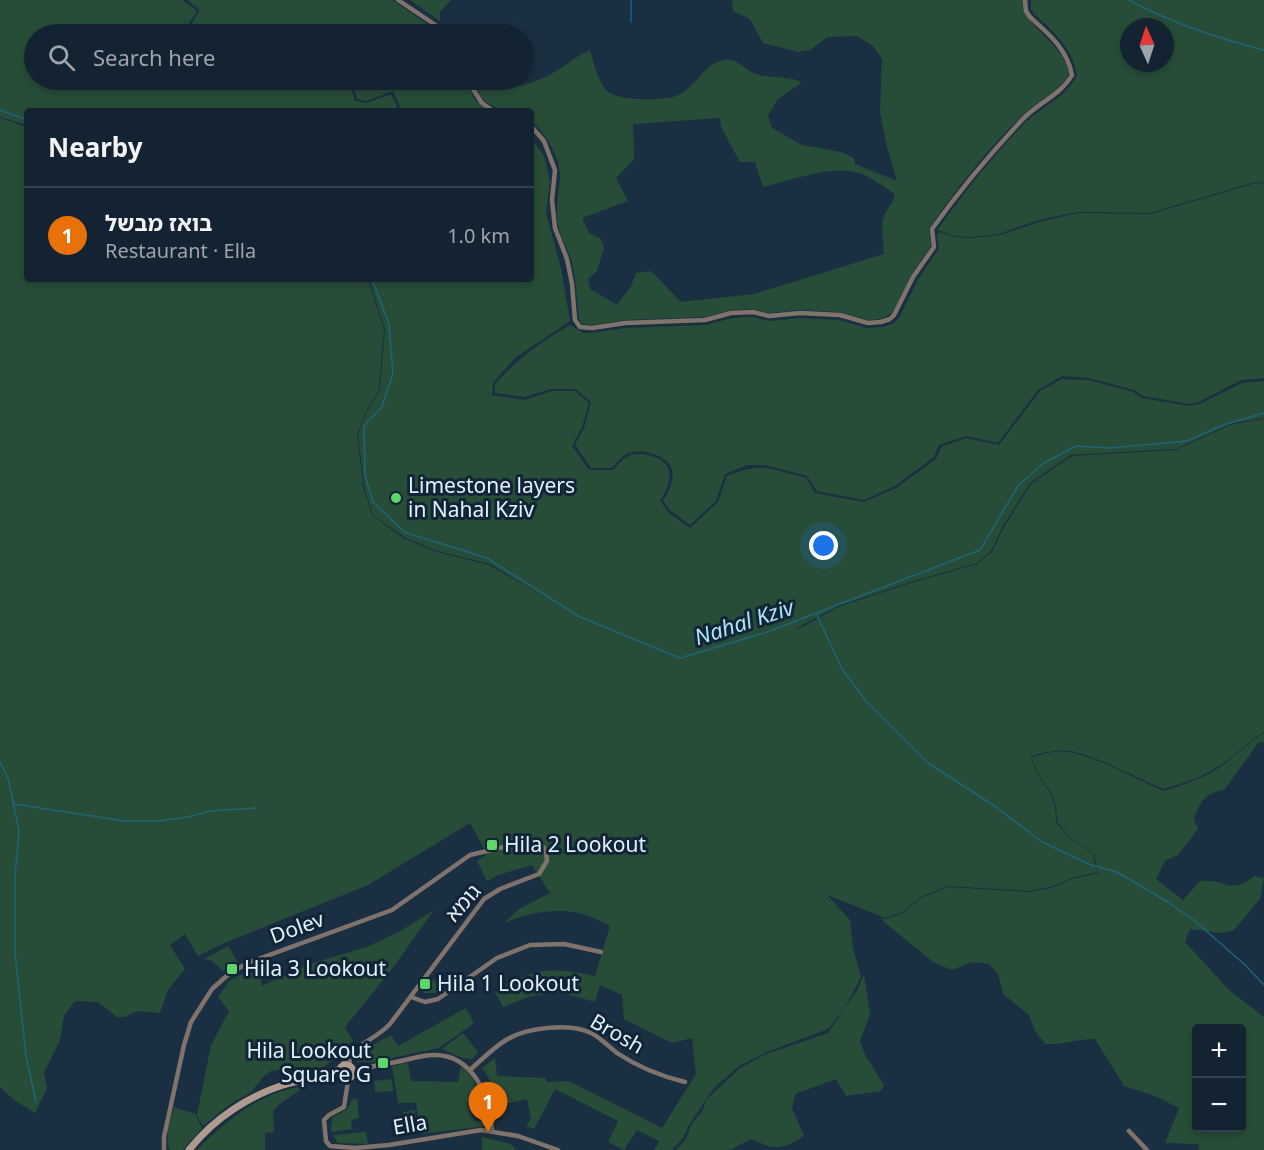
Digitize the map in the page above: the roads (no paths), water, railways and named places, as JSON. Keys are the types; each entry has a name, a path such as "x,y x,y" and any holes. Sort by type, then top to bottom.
{"street":[{"path":"398,0 434,24"},
{"path":"534,129 544,141 555,170 552,200 554,222 567,259 575,320 580,327 592,328 625,322 705,320 731,313 753,312 769,316 800,313 840,315 868,322 881,322 894,315 913,277 934,247 932,229 950,204 1022,120 1065,86 1072,75 1070,62 1063,51 1026,11 1026,0"},
{"path":"474,90 482,103 489,108"},
{"name":"Dolev","path":"165,1150 164,1137 187,1035 204,1000 223,978 250,962 392,910 470,855 525,842 538,843 546,850"},
{"name":"גומא","path":"350,1052 385,1030 484,899 500,889 539,874 545,866 546,850"},
{"path":"411,997 425,1002 438,999 497,958 530,945 564,944 601,952"},
{"name":"Brosh","path":"470,1070 501,1042 515,1035 546,1028 576,1028 591,1033 640,1067 685,1082"},
{"path":"346,1072 350,1052"},
{"path":"346,1072 350,1052"},
{"path":"191,1149 212,1126 249,1101 283,1085 433,1055 451,1059 470,1070 483,1091 490,1113 492,1130"},
{"name":"Ella","path":"346,1072 344,1107 324,1120 328,1145 336,1148 389,1145 472,1131 492,1130 525,1137 558,1150"},
{"path":"1129,1131 1147,1150"}],"waterway":[{"path":"631,0 631,22"},
{"path":"1129,0 1195,29 1264,50"},
{"name":"Nahal Kziv","path":"0,110 24,119"},
{"name":"Nahal Kziv","path":"373,282 389,324 393,374 382,407 364,426 365,475 373,502 404,532 487,558 578,616 680,658 767,632 980,550 1018,486 1044,463 1076,446 1110,448 1187,441 1223,425 1264,413"},
{"path":"816,613 842,669 866,701 928,763 996,807 1042,842 1091,865 1117,872 1168,902 1195,921 1264,985"},
{"path":"0,762 8,778 19,831 15,876 15,953 26,1056 36,1102"},
{"path":"14,804 125,821 160,821 210,811 256,808"}],"place":[{"name":"Limestone layers in Nahal Kziv","path":"396,498"},
{"name":"Hila 2 Lookout","path":"492,845"},
{"name":"Hila 3 Lookout","path":"232,969"},
{"name":"Hila 1 Lookout","path":"425,984"},
{"name":"Hila Lookout Square G","path":"383,1063"},
{"name":"בואז מבשל","path":"488,1132"}]}
